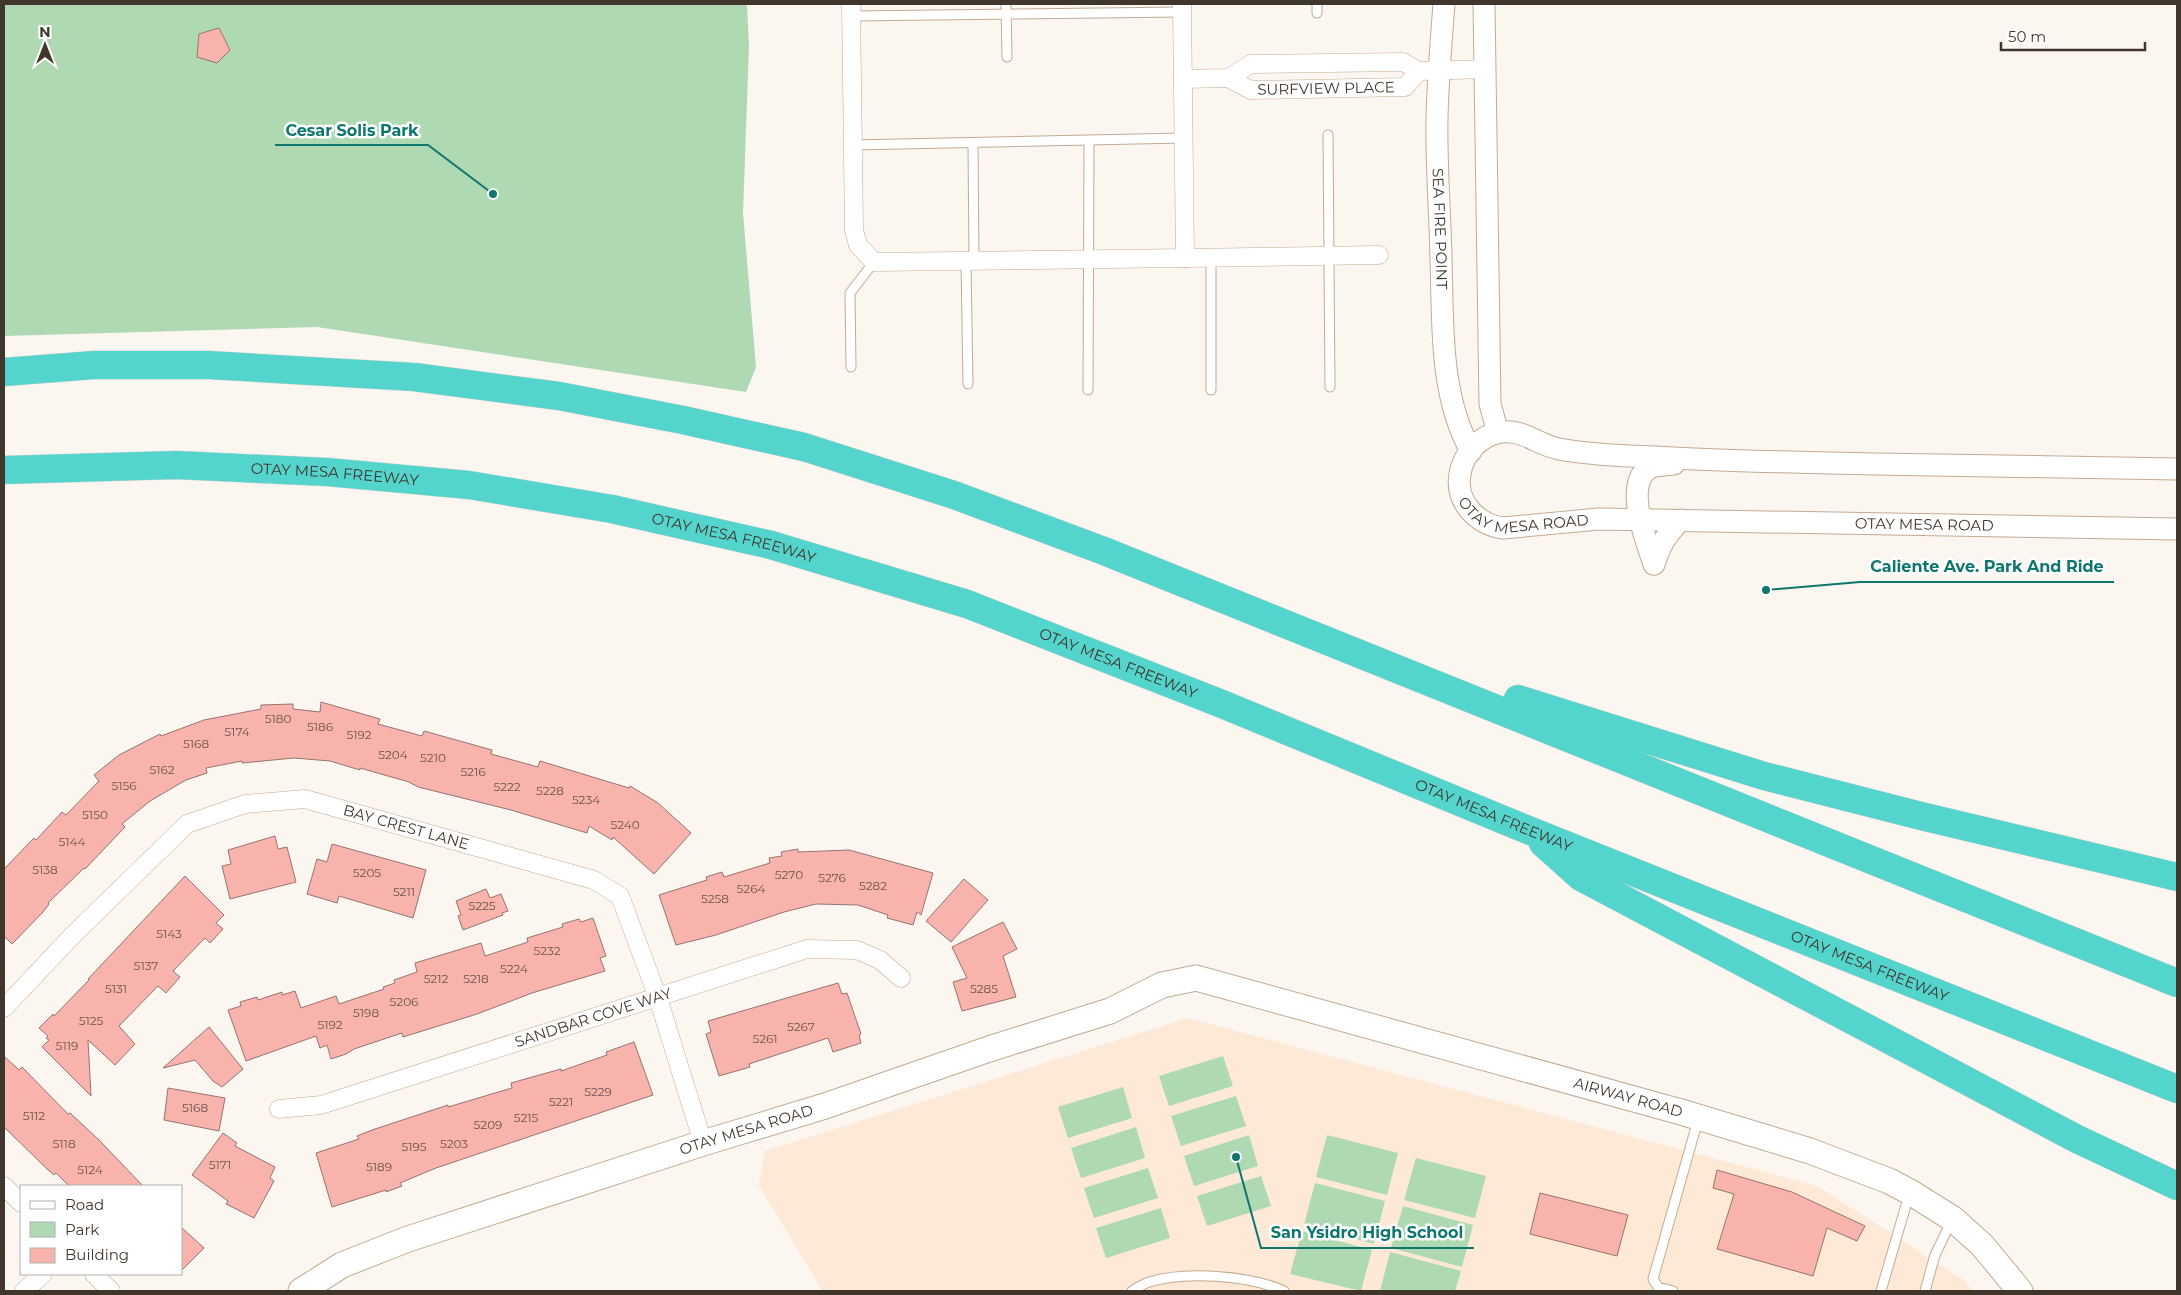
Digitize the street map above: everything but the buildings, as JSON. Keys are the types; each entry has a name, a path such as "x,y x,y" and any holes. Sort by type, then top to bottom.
{"highway":[{"path":"4,372 94,365 208,365 414,377 559,396 683,420 804,447 954,495 1104,551 2177,983"},
{"name":"OTAY MESA FREEWAY","path":"4,470 176,465 327,472 469,485 612,510 771,545 967,604 1222,704 1528,830 2177,1090"},
{"path":"1316,636 1764,776 1921,816 2177,877"},
{"path":"1528,830 1581,877 2077,1139 2177,1186"}],"main road":[{"name":"AIRWAY ROAD","path":"1196,978 1699,1117 1810,1151 1889,1181 1953,1219 1982,1245 2020,1291"},
{"name":"OTAY MESA ROAD","path":"302,1291 342,1265 408,1239 703,1143 825,1106 989,1049 1110,1011 1162,985 1196,978"}],"street":[{"name":"SEA FIRE POINT","path":"1444,4 1430,70 1437,118 1447,367 1452,404 1463,437 1471,451"},
{"path":"1484,4 1490,404 1498,433 1527,435 1547,447 1571,451 1714,461 2177,469"},
{"path":"1182,8 1185,258"},
{"path":"851,10 854,230 858,245 874,262 1088,261 1379,256"},
{"name":"SURFVIEW PLACE","path":"1228,78 1251,64 1403,62 1430,70 1486,69"},
{"name":"SURFVIEW PLACE","path":"1184,79 1228,78 1251,90 1405,87 1430,70"},
{"name":"OTAY MESA ROAD","path":"1498,433 1479,442 1471,451 1460,472 1459,489 1465,505 1474,516 1492,527 1525,528 1599,519 2177,529"},
{"path":"1680,520 1668,532 1661,544 1654,564 1640,520 1637,501 1639,486 1645,473 1653,466 1714,461"},
{"name":"BAY CREST LANE","path":"4,1008 72,936 187,824 245,804 305,798 594,880 620,896 658,998 703,1143"},
{"name":"SANDBAR COVE WAY","path":"279,1109 321,1105 807,949 857,950 880,960 901,978"},
{"path":"4,1186 20,1202"},
{"path":"24,1291 42,1275"},
{"path":"95,1275 111,1291"}],"lane":[{"path":"1006,4 1007,57"},
{"path":"851,10 1006,14 1182,8"},
{"path":"1328,135 1330,387"},
{"path":"852,145 1184,138"},
{"path":"1088,390 1089,141"},
{"path":"968,384 973,142"},
{"path":"1211,258 1211,390"},
{"path":"851,367 850,292 874,262"},
{"path":"1674,1291 1658,1287 1653,1279 1699,1117"},
{"path":"1881,1291 1910,1192"},
{"path":"1925,1291 1935,1255 1953,1219"},
{"path":"1132,1291 1148,1282 1188,1276 1219,1276 1274,1287 1284,1291"}],"shaded area":[{"path":"1188,1018 1817,1186 1965,1281 1973,1291 823,1291 759,1186 765,1151"}],"green space":[{"path":"4,4 747,4 749,46 743,213 756,367 746,392 317,327 4,336"},
{"path":"1223,1056 1233,1086 1169,1106 1159,1076"},
{"path":"1123,1087 1132,1118 1068,1138 1058,1107"},
{"path":"1236,1096 1246,1126 1181,1146 1171,1116"},
{"path":"1136,1127 1145,1158 1081,1178 1071,1148"},
{"path":"1249,1135 1258,1166 1194,1186 1184,1156"},
{"path":"1327,1135 1398,1153 1387,1195 1316,1177"},
{"path":"1416,1158 1486,1176 1475,1218 1404,1200"},
{"path":"1148,1168 1158,1198 1094,1218 1084,1188"},
{"path":"1261,1176 1271,1206 1207,1226 1197,1196"},
{"path":"1315,1183 1385,1201 1374,1244 1304,1225"},
{"path":"1403,1206 1473,1225 1462,1267 1391,1248"},
{"path":"1161,1208 1170,1238 1106,1258 1096,1228"},
{"path":"1302,1231 1372,1250 1361,1291 1290,1274"},
{"path":"1390,1252 1461,1271 1455,1291 1380,1291"}],"place":[{"name":"Cesar Solis Park","path":"493,194"},
{"name":"Caliente Ave. Park And Ride","path":"1766,590"},
{"name":"San Ysidro High School","path":"1236,1157"}]}
